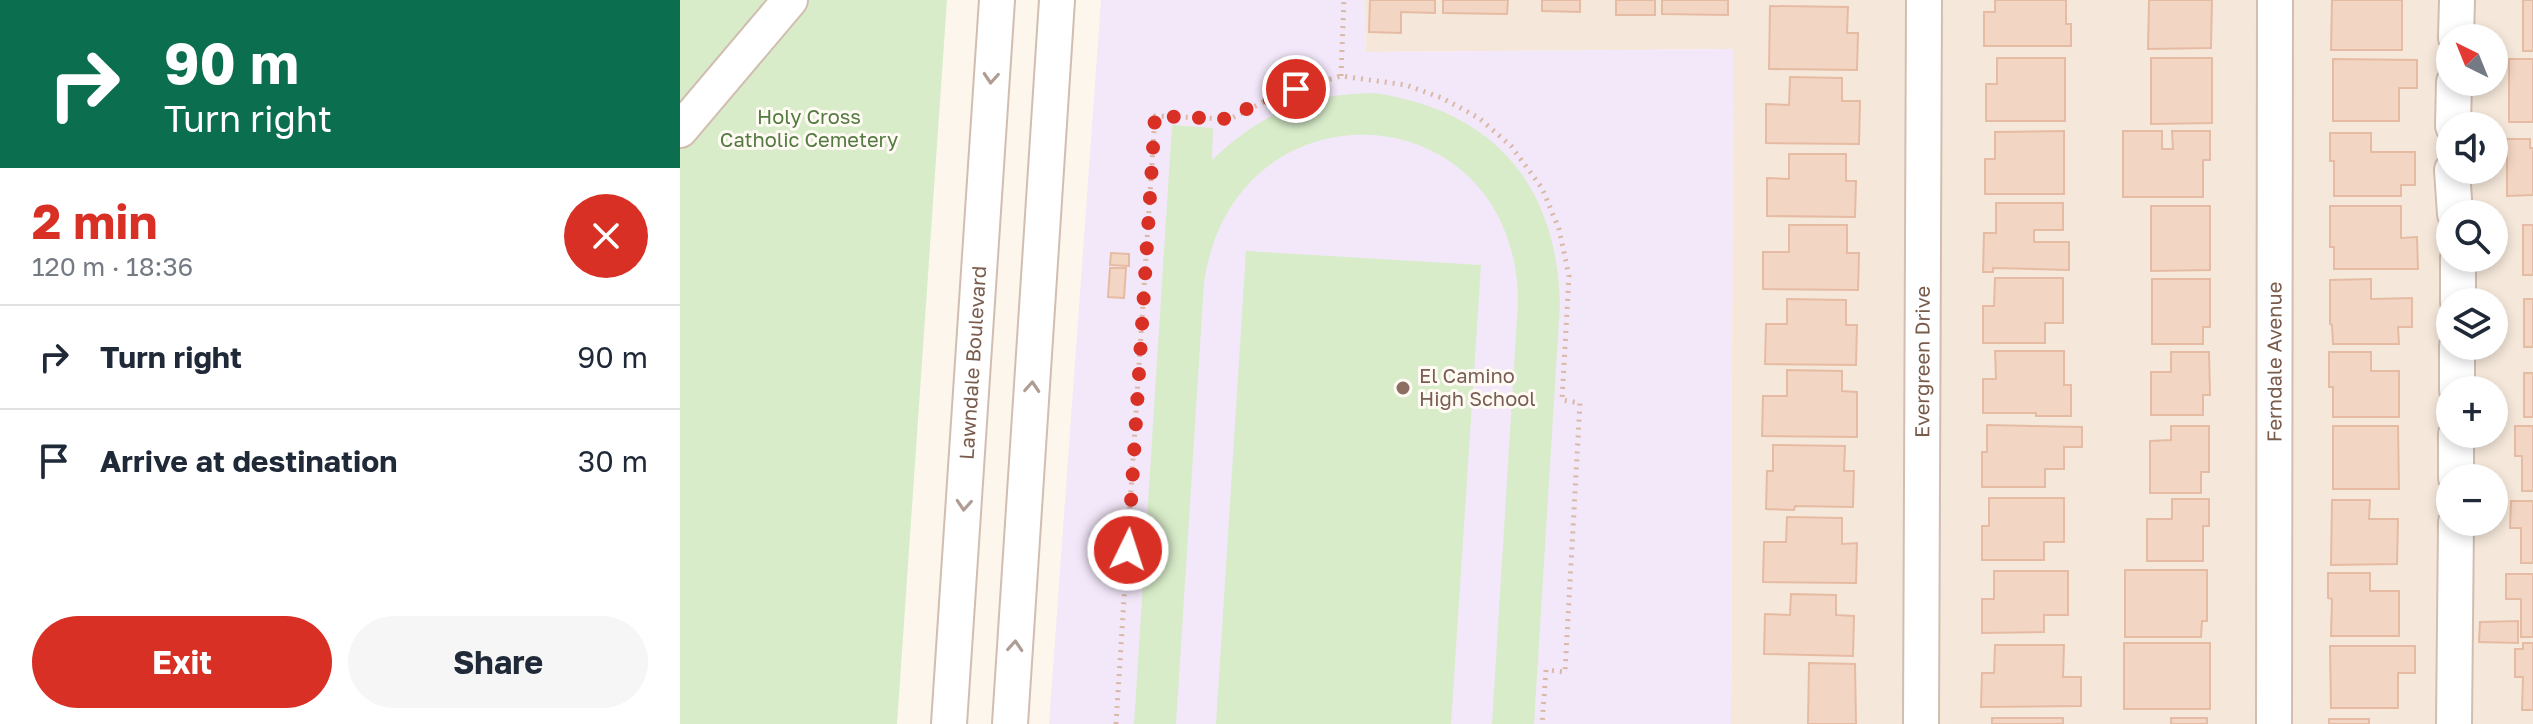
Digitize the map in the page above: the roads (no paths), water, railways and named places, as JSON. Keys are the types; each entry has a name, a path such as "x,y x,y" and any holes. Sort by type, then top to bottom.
{"street":[{"path":"680,130 691,93 790,0"},
{"name":"Lawndale Boulevard","path":"949,724 997,0"},
{"path":"1010,724 1057,0"},
{"name":"Evergreen Drive","path":"1921,724 1924,0"},
{"name":"Ferndale Avenue","path":"2274,724 2275,0"},
{"path":"2456,24 2457,0"},
{"path":"2454,724 2456,536"}],"place":[{"name":"El Camino High School","path":"1403,388"}],"park label":[{"name":"Holy Cross Catholic Cemetery","path":"809,128"}]}
